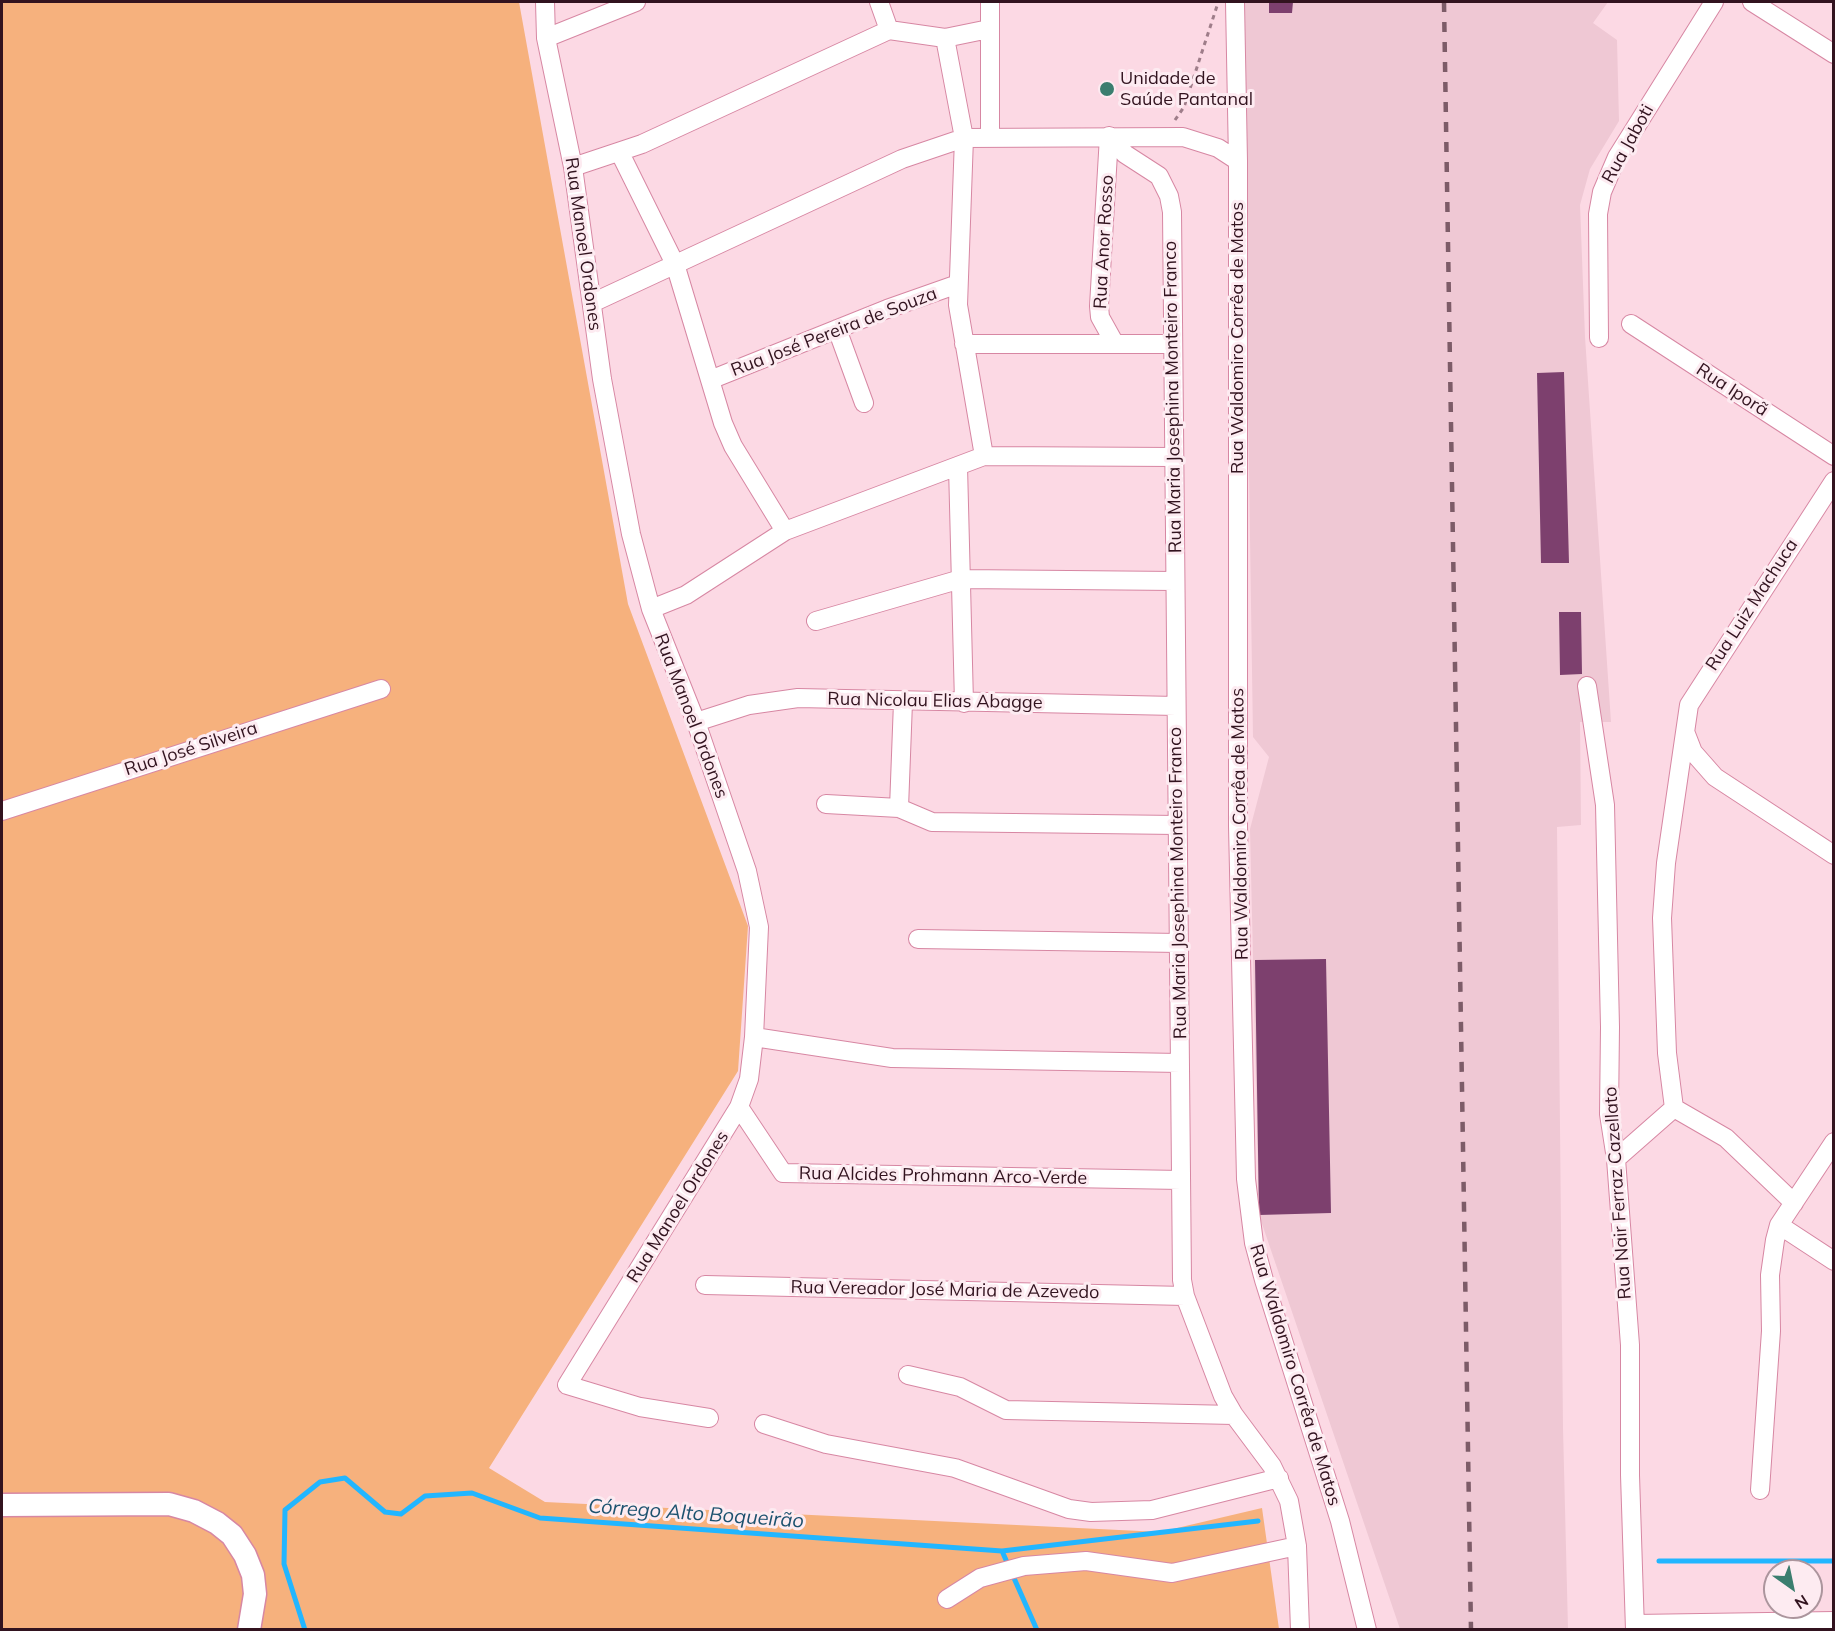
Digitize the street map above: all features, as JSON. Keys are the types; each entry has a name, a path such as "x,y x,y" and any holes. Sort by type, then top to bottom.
{"street":[{"name":"Rua Manoel Ordones","path":"545,2 546,38 573,167 608,418 631,534 651,609 696,722 756,903 759,951 749,1079 739,1107 567,1385 640,1407 709,1418"},
{"path":"546,38 636,2"},
{"path":"879,2 889,30"},
{"path":"990,2 990,136"},
{"name":"Rua Waldomiro Corrêa de Matos","path":"1235,2 1238,161 1238,826 1247,1190 1254,1243 1264,1280 1340,1521 1367,1629"},
{"name":"Rua Jaboti","path":"1599,338 1598,214 1602,192 1617,157 1714,2"},
{"path":"1752,2 1833,54"},
{"path":"573,167 620,153 889,30 945,38 989,29"},
{"path":"945,38 964,138 958,284 964,344 984,456"},
{"name":"Rua Maria Josephina Monteiro Franco","path":"1109,136 1125,154 1159,176 1169,196 1172,212 1182,1280 1185,1296 1220,1387 1234,1415 1279,1478 1289,1501 1297,1546 1300,1629"},
{"name":"Rua Anor Rosso","path":"1109,136 1099,306 1100,317 1115,344"},
{"path":"592,303 902,159 964,138 1167,136 1202,141 1238,161"},
{"path":"620,153 675,264 710,380 733,446 785,531"},
{"name":"Rua José Pereira de Souza","path":"710,380 958,284"},
{"name":"Rua Iporã","path":"1631,324 1833,456"},
{"path":"837,329 864,403"},
{"path":"964,344 1173,344"},
{"path":"651,609 686,595 785,531 984,456 1174,457"},
{"path":"958,466 963,703"},
{"name":"Rua Luiz Machuca","path":"1674,1107 1667,1053 1662,918 1670,836 1686,735 1686,719 1694,694 1833,481"},
{"path":"816,621 961,579 1175,582"},
{"name":"Rua Nair Ferraz Cazellato","path":"1587,686 1605,805 1610,1027 1609,1114 1616,1159 1630,1345 1630,1475 1635,1627"},
{"name":"Rua José Silveira","path":"2,811 381,689"},
{"name":"Rua Nicolau Elias Abagge","path":"696,722 777,700 822,698 903,702 1176,706"},
{"path":"899,808 903,702"},
{"path":"1686,735 1693,752 1715,777 1833,855"},
{"path":"826,804 899,808 921,820 932,822 1178,825"},
{"path":"918,939 1179,943"},
{"path":"754,1037 892,1058 1180,1063"},
{"name":"Rua Alcides Prohmann Arco-Verde","path":"739,1107 783,1173 1181,1180"},
{"path":"1616,1159 1674,1107 1726,1138 1794,1203"},
{"path":"1760,1490 1771,1331 1770,1275 1779,1225 1833,1142"},
{"path":"1779,1225 1833,1261"},
{"name":"Rua Vereador José Maria de Azevedo","path":"705,1285 1185,1296"},
{"path":"908,1375 960,1387 1006,1410 1234,1415"},
{"path":"764,1424 826,1444 955,1468 1069,1509 1091,1512 1152,1510 1279,1478"},
{"path":"2,1504 169,1504 194,1511 217,1522 232,1535 245,1555 253,1575 255,1594 249,1629"},
{"path":"947,1599 965,1586 1002,1571 1024,1566 1086,1562 1172,1573 1297,1546"},
{"path":"1635,1627 1833,1621"}],"path":[{"path":"1167,136 1172,121 1184,107 1219,2"}],"shaded area":[{"path":"2,2 519,2 628,604 748,926 738,1071 489,1468 545,1502 1160,1532 1262,1508 1279,1629 2,1630"},
{"path":"1242,2 1608,2 1593,23 1617,40 1619,121 1590,169 1580,205 1585,337 1611,722 1580,722 1581,825 1557,827 1563,1428 1568,1629 1400,1629 1259,1215 1250,829 1269,757 1253,737"}],"building":[{"path":"1269,2 1293,2 1292,13 1269,13"},
{"path":"1564,372 1569,563 1541,563 1537,373"},
{"path":"1559,612 1581,612 1582,674 1560,675"},
{"path":"1326,959 1331,1213 1259,1215 1255,960"}],"waterway":[{"name":"Córrego Alto Boqueirão","path":"305,1630 284,1564 285,1510 320,1482 345,1478 385,1512 401,1514 425,1496 472,1493 540,1518 1002,1551 1258,1521"},
{"path":"1002,1551 1037,1630"},
{"name":"Córrego Alto Boqueirão","path":"1659,1561 1834,1561"}],"railway":[{"path":"1444,2 1471,1630"}],"place":[{"name":"Unidade de Saúde Pantanal","path":"1107,89"}]}
